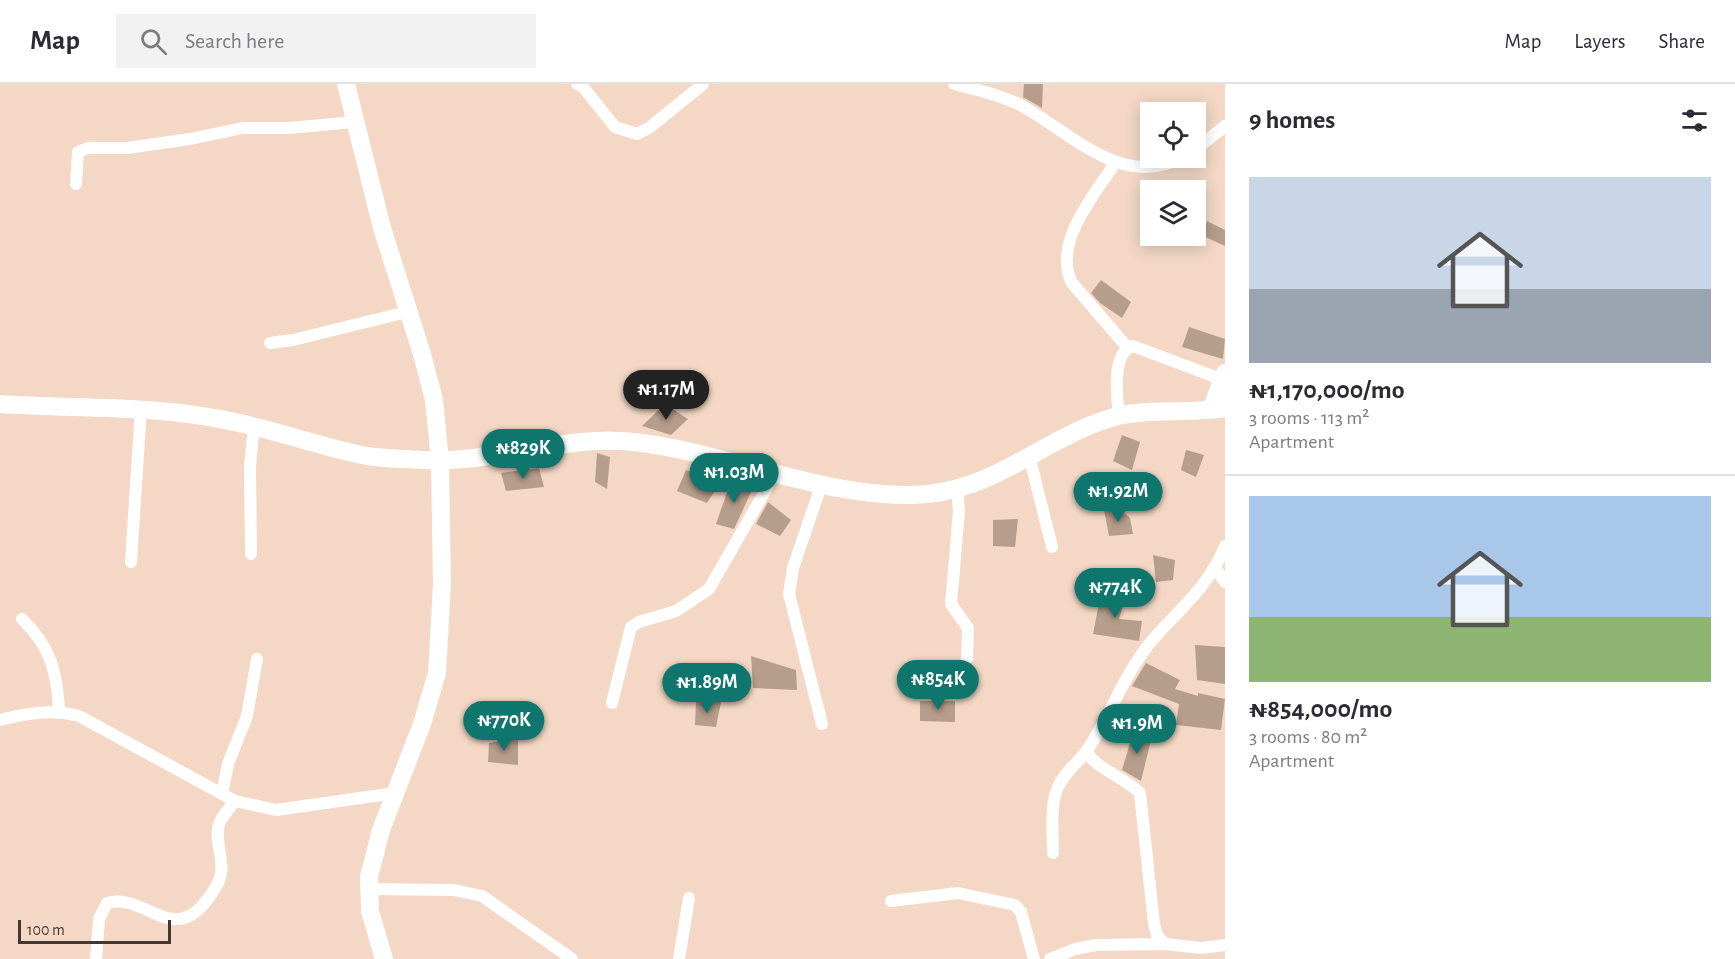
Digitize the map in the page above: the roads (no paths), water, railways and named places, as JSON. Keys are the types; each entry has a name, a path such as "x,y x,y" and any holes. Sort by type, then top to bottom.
{"street":[{"path":"346,84 381,228 422,354 434,400 440,461 442,584 437,673 422,724 381,830 368,889 370,911 384,959"},
{"path":"582,85 615,127 637,134 649,128 703,84"},
{"path":"954,84 991,93 1019,105 1115,163 1140,167"},
{"path":"76,184 75,159 78,152 88,148 149,145 243,128 289,128 354,122"},
{"path":"1206,141 1225,126"},
{"path":"1115,163 1074,229 1065,257 1066,272 1072,283 1127,347"},
{"path":"270,343 293,340 407,312"},
{"path":"0,404 141,408 254,425 368,456 440,461 510,453 575,441 605,439 644,443 822,483 893,496 957,490 1030,459 1072,434 1119,416 1218,409 1224,376 1132,346 1127,347 1120,356 1115,390 1119,416"},
{"path":"131,562 141,408"},
{"path":"251,554 250,466 254,425"},
{"path":"1030,459 1052,546"},
{"path":"612,703 631,627 639,622 676,611 709,589 776,472"},
{"path":"822,483 793,568 789,594 822,724"},
{"path":"957,490 959,511 951,604 954,611 966,621 968,628 967,659"},
{"path":"1053,853 1053,815 1057,789 1072,765 1086,752 1134,666 1150,644 1193,600 1216,569 1225,546"},
{"path":"1216,569 1225,582"},
{"path":"22,619 44,642 55,675 59,711"},
{"path":"222,794 228,764 247,716 257,658"},
{"path":"0,720 32,712 59,711 102,727 235,801 276,810 395,793"},
{"path":"1086,752 1094,762 1132,785 1140,793 1154,924 1157,935 1165,944"},
{"path":"96,959 99,919 107,903 118,901 169,918 194,914 202,907 221,877 223,870 218,832 222,818 235,801"},
{"path":"368,889 454,890 482,896 572,959"},
{"path":"891,901 958,893 1016,904 1021,912 1034,959"},
{"path":"679,959 689,898"},
{"path":"1050,959 1088,946 1165,944 1201,948 1225,945"}]}
